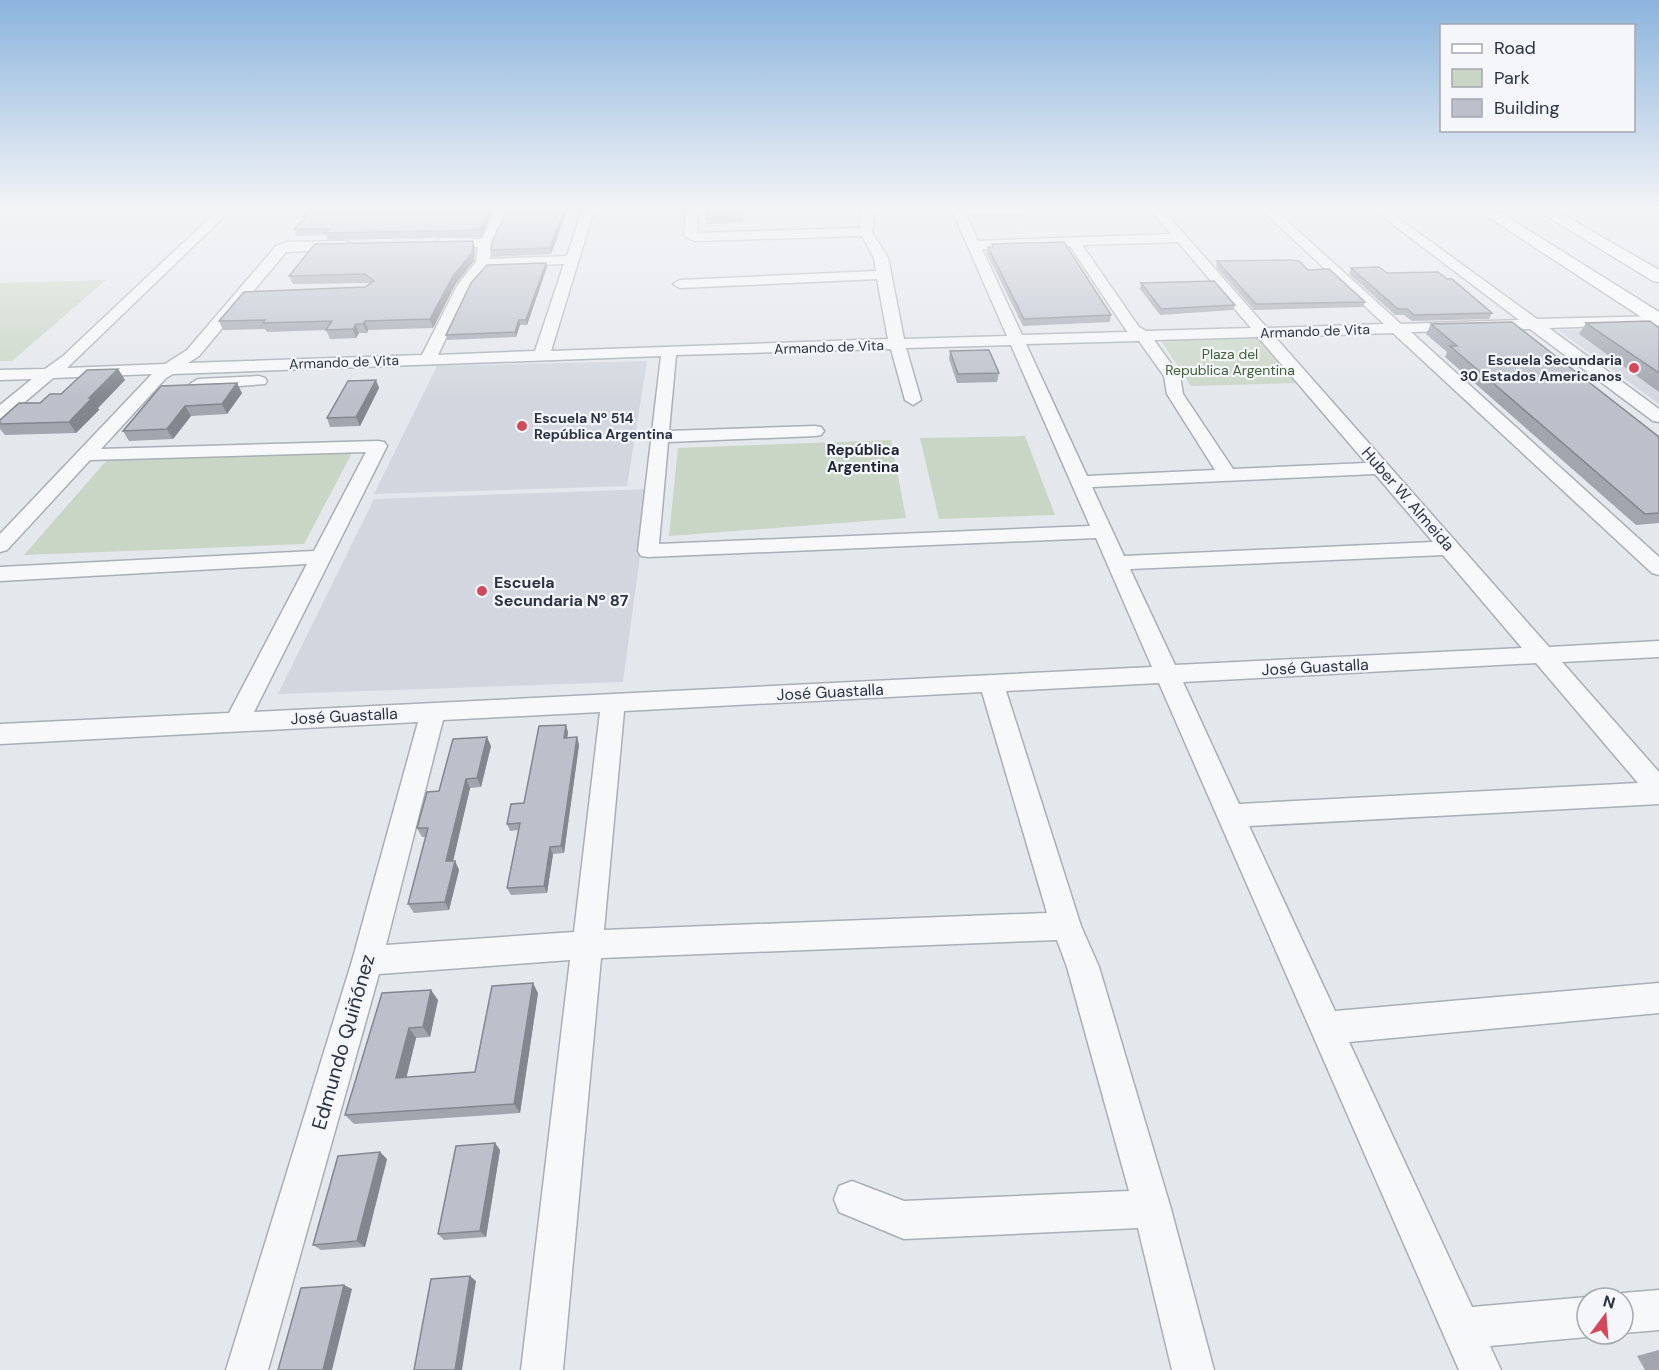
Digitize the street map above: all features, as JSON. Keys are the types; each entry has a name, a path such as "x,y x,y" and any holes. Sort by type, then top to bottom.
{"main road":[{"path":"1587,274 1659,320"}],"street":[{"path":"0,414 69,359 158,274"},
{"path":"0,546 160,375 193,353 260,274"},
{"path":"429,359 464,286 474,274"},
{"path":"541,356 568,274"},
{"path":"987,274 1480,1370"},
{"path":"1096,274 1134,330 1144,337 1172,376 1175,394 1227,475"},
{"name":"Huber W. Almeida","path":"1212,274 1659,792"},
{"path":"1338,274 1659,568"},
{"path":"1465,274 1659,417"},
{"path":"680,284 883,275 893,316 892,325 914,400"},
{"path":"245,292 268,292"},
{"name":"Armando de Vita","path":"0,375 213,366 1659,320"},
{"path":"669,351 648,550 1103,532"},
{"path":"213,366 198,384 379,377 387,361"},
{"path":"659,437 815,431"},
{"path":"83,455 378,446 319,557 237,721"},
{"path":"1082,482 1382,468"},
{"path":"649,537 828,528"},
{"path":"1118,563 1450,548"},
{"path":"0,574 319,557"},
{"name":"José Guastalla","path":"0,734 1659,650"},
{"path":"992,684 1066,926 1083,967 1152,1209 1193,1370"},
{"path":"542,1370 613,703"},
{"name":"Edmundo Quiñónez","path":"247,1370 367,961 433,711"},
{"path":"1231,816 1659,792"},
{"path":"367,961 586,945 1066,926"},
{"path":"1327,1028 1659,998"},
{"path":"852,1199 904,1220 1152,1209"},
{"path":"1635,1313 1659,1310"},
{"path":"1462,1328 1575,1318"}],"shaded area":[{"name":"Escuela Secundaria 30 Estados Americanos","path":"1651,327 1659,332 1659,404 1558,330"},
{"name":"Escuela Nº 514 República Argentina","path":"647,361 627,486 374,494 437,366"},
{"name":"Escuela Secundaria Nº 87","path":"649,489 623,682 278,694 374,499"}],"green space":[{"path":"106,280 12,361 0,361 0,283"},
{"name":"Plaza del Republica Argentina","path":"1261,337 1299,383 1191,386 1161,341"},
{"path":"1025,436 1055,515 939,519 920,438"},
{"path":"891,440 906,518 669,536 678,448"},
{"path":"353,451 304,544 24,555 107,460"}],"building":[{"path":"291,274 455,274 430,319 365,321 363,324 356,324 353,329 326,330 332,321 263,323 265,320 219,321 244,292 365,287 374,281 365,274 289,276"},
{"path":"479,274 542,274 526,320 519,320 515,332 446,335 471,283"},
{"path":"1001,274 1085,274 1111,315 1024,319"},
{"path":"1229,274 1334,274 1365,302 1256,304"},
{"path":"1358,274 1440,274 1447,279 1452,279 1492,313 1414,315 1407,309 1398,309"},
{"path":"1214,281 1235,305 1161,309 1141,283"},
{"path":"1650,321 1659,328 1659,373 1586,323"},
{"path":"1512,322 1659,437 1659,513 1645,514 1450,346 1457,346 1431,324"},
{"path":"989,350 999,373 958,374 950,351"},
{"path":"118,369 69,422 0,424 0,420 19,403 40,403 50,394 61,394 87,370"},
{"path":"376,380 356,417 327,418 348,381"},
{"path":"237,383 222,404 185,406 167,429 123,431 161,386"},
{"path":"566,725 564,738 577,737 561,846 550,847 544,886 507,888 520,823 507,824 511,804 524,803 539,726"},
{"path":"487,737 477,778 466,779 446,861 455,861 445,902 408,904 428,828 417,828 427,792 439,791 453,739"},
{"path":"533,983 514,1104 345,1115 382,993 431,990 423,1027 409,1028 396,1078 475,1072 492,986"},
{"path":"495,1143 480,1231 438,1234 456,1146"},
{"path":"380,1152 357,1241 313,1245 338,1156"},
{"path":"470,1276 455,1370 414,1370 431,1279"},
{"path":"344,1285 323,1370 278,1370 301,1288"}],"place":[{"name":"Escuela Secundaria 30 Estados Americanos","path":"1634,368"},
{"name":"Escuela Nº 514 República Argentina","path":"522,426"},
{"name":"Escuela Secundaria Nº 87","path":"482,591"}],"district":[{"name":"República Argentina","path":"863,458"}]}
